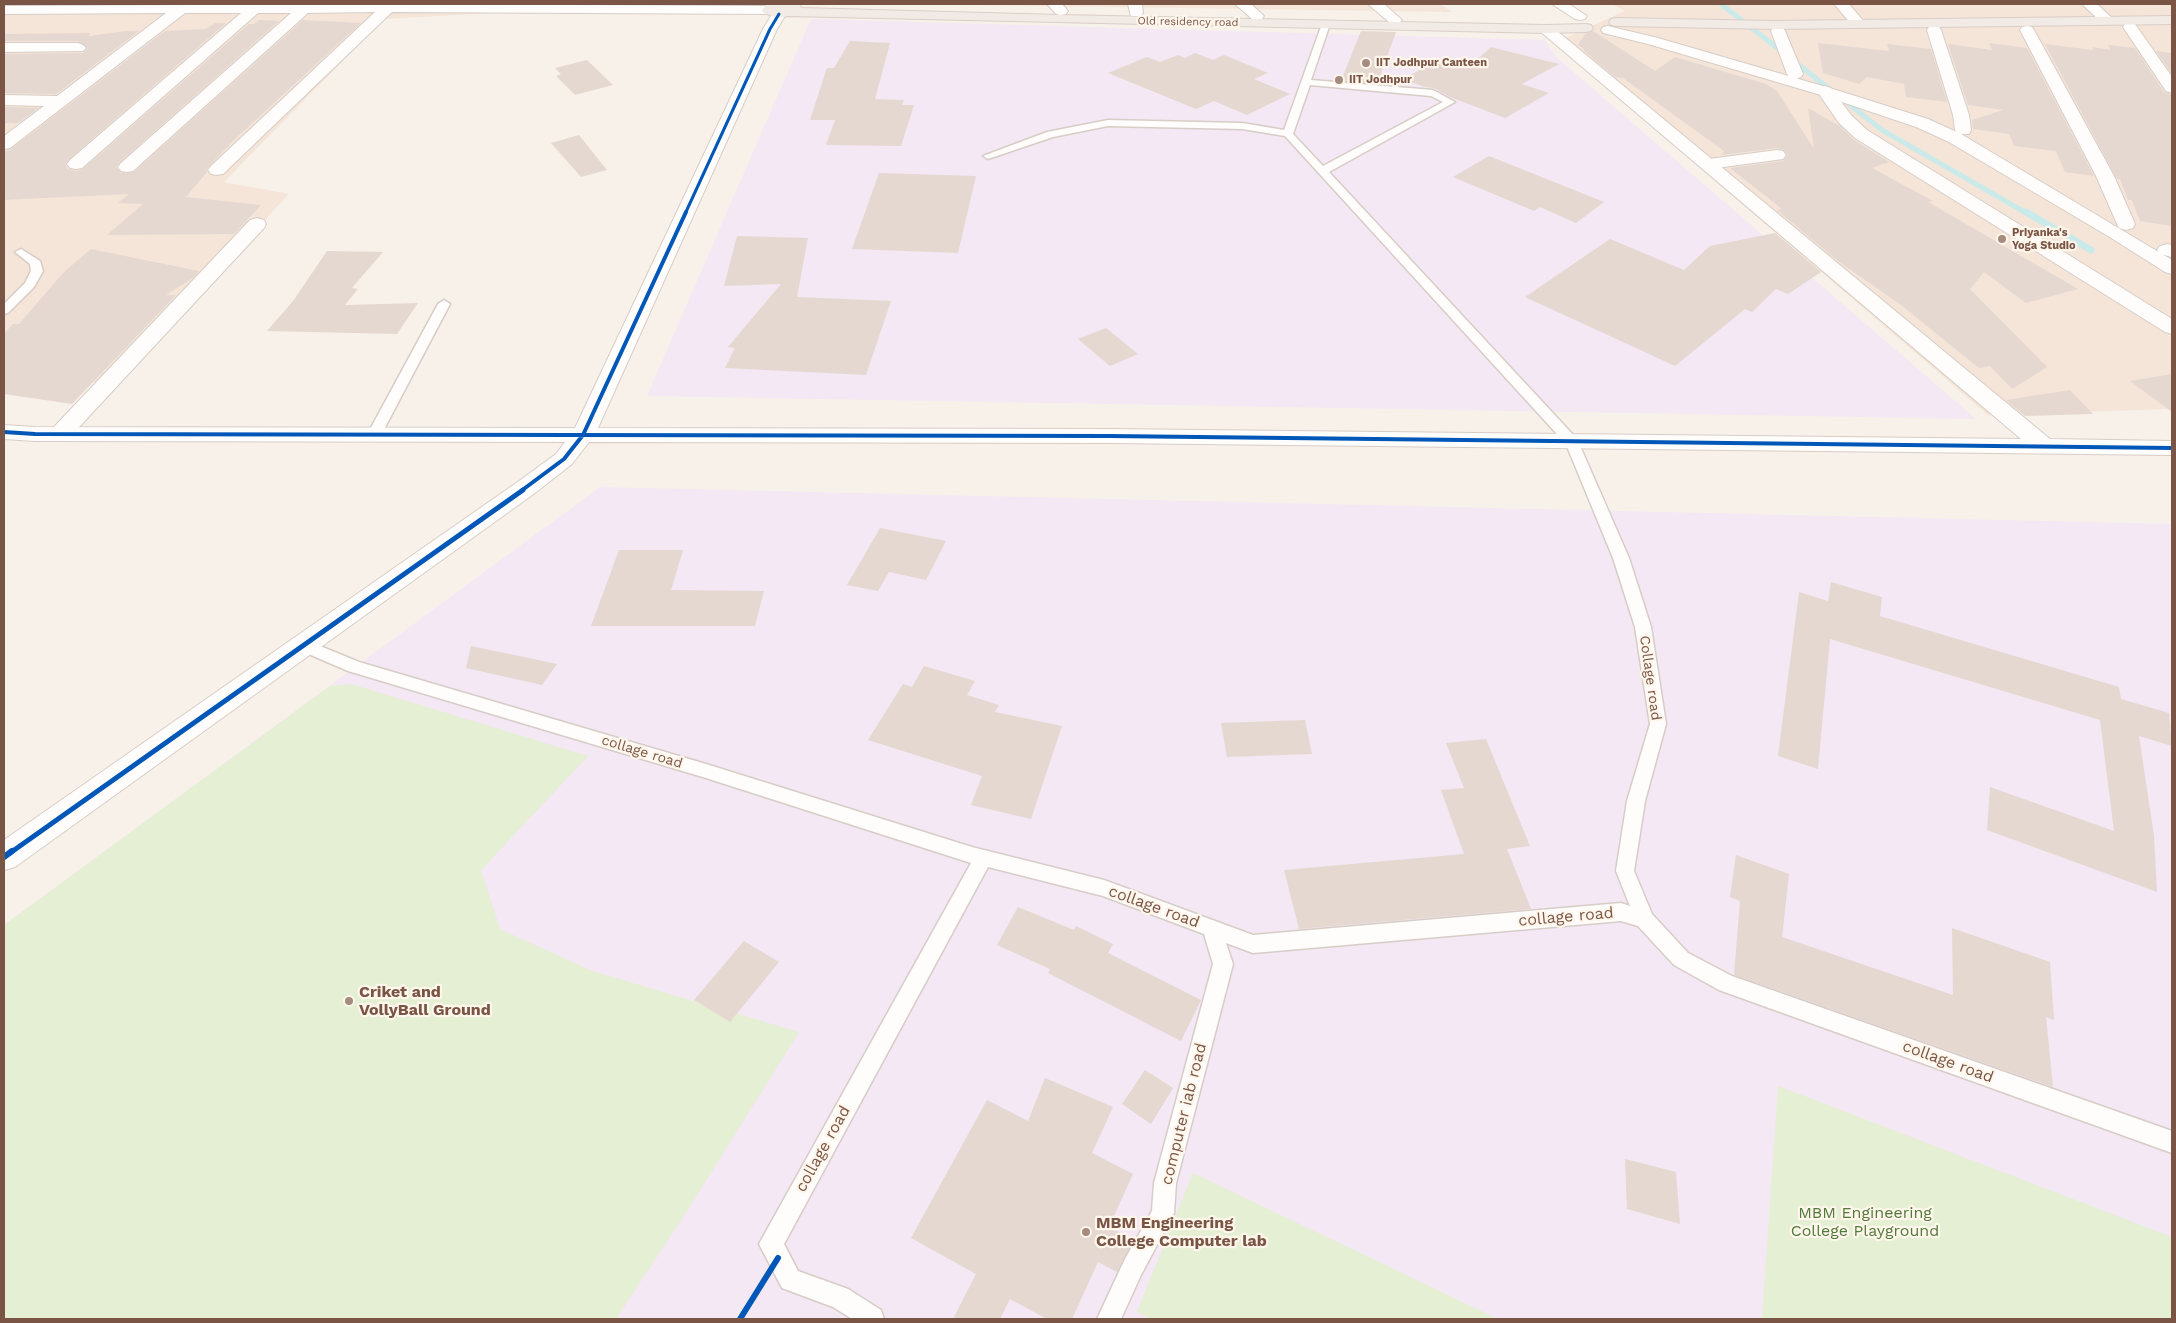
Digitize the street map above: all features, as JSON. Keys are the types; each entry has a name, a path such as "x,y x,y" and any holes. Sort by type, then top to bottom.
{"highway":[{"name":"Old residency road","path":"783,7 1136,9 1257,16 1521,22 1598,19"},
{"name":"Old residency road","path":"783,7 1546,29 1598,19"},
{"path":"1598,19 1697,25 2172,20"},
{"path":"1598,19 1700,31 2027,30 2172,27"}],"street":[{"path":"1242,4 1257,16"},
{"path":"1376,4 1395,20"},
{"path":"1841,4 1858,23"},
{"path":"2089,4 2107,20"},
{"path":"1564,5 1653,41 1827,89 1909,109 1963,130 2126,224 2171,256"},
{"path":"217,170 390,6"},
{"path":"4,857 564,459 583,435 753,64 783,7 390,6 254,9 17,8"},
{"path":"127,167 292,7"},
{"path":"4,144 61,101 168,8"},
{"path":"76,164 254,9"},
{"path":"1598,19 1802,76 1849,99 1922,123 1955,138 2115,232 2171,256"},
{"path":"2130,27 2172,88"},
{"path":"1546,29 2044,447"},
{"path":"1934,30 1961,115 1963,130"},
{"path":"2027,30 2105,176 2126,224"},
{"path":"1778,31 1802,76"},
{"path":"4,48 78,48"},
{"path":"1827,89 1845,119 1861,134 2172,328"},
{"path":"4,100 61,101"},
{"path":"1709,164 1777,155"},
{"path":"60,434 257,224"},
{"path":"4,432 60,434 1109,436 2172,448"}],"lane":[{"path":"1288,134 1326,24"},
{"path":"1307,82 1433,93 1450,102 1322,171"},
{"path":"988,156 1051,134 1108,123 1242,126 1288,134 1572,442"},
{"path":"4,310 30,285 37,271 36,263 21,252"},
{"path":"374,435 444,304"},
{"name":"Collage road","path":"1572,442 1621,558 1644,627 1658,724 1636,802 1625,871 1646,920"},
{"name":"collage road","path":"303,645 346,664 706,771 983,858 1104,888 1253,944 1621,912 1646,920 1681,959 1726,983 2172,1142"},
{"name":"collage road","path":"872,1319 840,1297 790,1280 771,1244 983,858"},
{"name":"computer iab road","path":"1109,1319 1133,1267 1163,1213 1165,1183 1223,964 1212,929"}],"shaded area":[{"path":"4,4 653,4 384,19 224,182 289,194 113,383 4,379"},
{"path":"910,4 1440,4 1452,12"},
{"path":"1612,4 2172,4 2172,409 1988,415 1554,43 1625,11"},
{"path":"811,19 1545,40 1555,56 1976,419 647,396"},
{"path":"600,487 2172,524 2172,1319 4,1319 4,925"}],"green space":[{"name":"Criket and VollyBall Ground","path":"351,684 588,756 481,870 500,929 592,971 799,1032 685,1214 616,1319 4,1319 4,925 330,686"},
{"name":"MBM Engineering College Playground","path":"1778,1086 2172,1237 2172,1319 1762,1319"},
{"path":"1193,1173 1498,1319 1151,1319 1137,1312"}],"building":[{"path":"259,20 279,21 116,167 121,173 134,172 303,20 361,23 236,138 210,165 206,170 207,172 186,197 261,205 234,234 107,235 143,204 118,203 129,194 4,200 4,152 11,149 165,31 206,29 215,23 226,23 69,159 65,164 68,169 76,171 83,169 249,24 254,24"},
{"path":"139,31 56,94 4,93 4,54 83,53 88,48 78,41 4,41 4,34 90,33 89,36"},
{"path":"1361,31 1396,32 1377,84 1341,81"},
{"path":"1593,31 1655,71 1675,57 1766,84 1777,91 1814,149 1808,108 1841,127 1854,140 1889,162 1872,168 1933,201 1928,202 2078,289 2026,303 1984,272 1970,289 2047,367 2012,389 1990,366 1979,368 1901,305 1838,261 1777,210 1782,209 1730,168 1783,161 1788,155 1784,150 1777,148 1722,155 1724,151 1623,78 1615,77 1583,50 1585,50 1578,45 1585,34"},
{"path":"850,41 890,43 875,99 904,100 902,105 914,105 901,146 826,145 835,120 810,120 827,68 834,68"},
{"path":"1818,43 1889,51 1887,44 1931,49 1947,102 1906,97 1904,84 1867,77 1859,84 1823,73"},
{"path":"1989,43 2027,48 2094,176 2065,172 2056,151 2014,146 2009,134 1973,129 1972,120 2003,110 1968,105 1948,44 1992,50"},
{"path":"2045,44 2093,50 2092,47 2111,50 2108,45 2135,48 2164,92 2172,95 2172,226 2140,221 2132,200 2128,200 2120,179 2117,179"},
{"path":"1491,47 1559,64 1522,84 1549,93 1505,118 1450,97 1434,88 1402,79 1436,62 1451,67 1463,62 1471,65"},
{"path":"2156,51 2172,53 2172,74"},
{"path":"1195,53 1213,60 1224,55 1268,73 1254,79 1290,94 1247,115 1214,101 1196,109 1108,73 1147,57 1160,62 1178,55 1185,58"},
{"path":"587,60 613,85 575,95 556,76 561,74 555,68"},
{"path":"4,107 39,108 18,123 4,123"},
{"path":"579,135 607,170 581,177 551,143"},
{"path":"1489,156 1604,202 1576,223 1540,207 1534,211 1453,177"},
{"path":"879,173 976,176 958,253 852,249"},
{"path":"1775,233 1821,272 1788,294 1776,289 1752,312 1745,309 1675,366 1525,297 1610,239 1684,270 1710,246"},
{"path":"737,236 808,238 797,297 891,301 866,375 725,368 735,348 728,347 781,284 724,286"},
{"path":"91,249 199,271 193,278 166,295 176,295 72,404 4,394 4,334 13,324 19,324 64,272"},
{"path":"327,251 383,252 352,288 358,289 345,305 418,303 397,334 267,331 293,301"},
{"path":"1106,328 1138,354 1110,366 1078,339"},
{"path":"2172,374 2172,412 2130,381"},
{"path":"2070,390 2093,414 2025,416 2006,400"},
{"path":"880,528 946,541 926,580 889,572 878,591 847,585"},
{"path":"619,550 683,550 671,590 764,591 755,626 591,626"},
{"path":"1831,582 1882,597 1880,616 2119,687 2121,699 2169,713 2172,746 2139,736 2154,836 2157,892 1987,830 1990,787 2114,831 2100,720 1830,639 1818,769 1778,756 1799,592 1828,601"},
{"path":"471,646 557,664 542,685 466,668"},
{"path":"924,666 975,681 967,695 999,705 995,712 1062,726 1031,819 971,805 982,776 868,740 903,684 912,687"},
{"path":"1305,720 1312,754 1227,757 1221,723"},
{"path":"1486,739 1530,846 1507,849 1531,909 1299,929 1284,870 1464,854 1441,790 1464,788 1446,743"},
{"path":"1736,855 1789,874 1782,937 1953,995 1952,928 2050,962 2054,1020 2046,1017 2053,1087 1734,975 1740,901 1730,897"},
{"path":"1018,907 1074,930 1076,926 1113,944 1108,953 1201,1000 1181,1041 1048,973 1050,969 997,945"},
{"path":"744,941 779,962 730,1022 694,1000"},
{"path":"1145,1070 1173,1088 1151,1124 1122,1104"},
{"path":"1045,1078 1113,1107 1092,1153 1133,1174 1109,1227 1134,1240 1117,1272 1098,1262 1072,1319 1047,1319 1010,1299 1000,1319 953,1319 976,1274 911,1238 987,1100 1028,1121"},
{"path":"1625,1159 1676,1172 1680,1224 1627,1209"}],"waterway":[{"path":"1721,4 1882,130 2028,214"},
{"path":"2026,212 2091,250"}],"cycle path":[{"path":"4,857 564,459 583,435 770,29 779,14"},
{"path":"4,432 35,434 1109,436 2172,448"},
{"path":"740,1319 778,1258"}],"place":[{"name":"IIT Jodhpur Canteen","path":"1366,63"},
{"name":"IIT Jodhpur","path":"1339,80"},
{"name":"Priyanka's Yoga Studio","path":"2002,239"},
{"name":"Criket and VollyBall Ground","path":"349,1001"},
{"name":"MBM Engineering College Computer lab","path":"1086,1232"}]}
